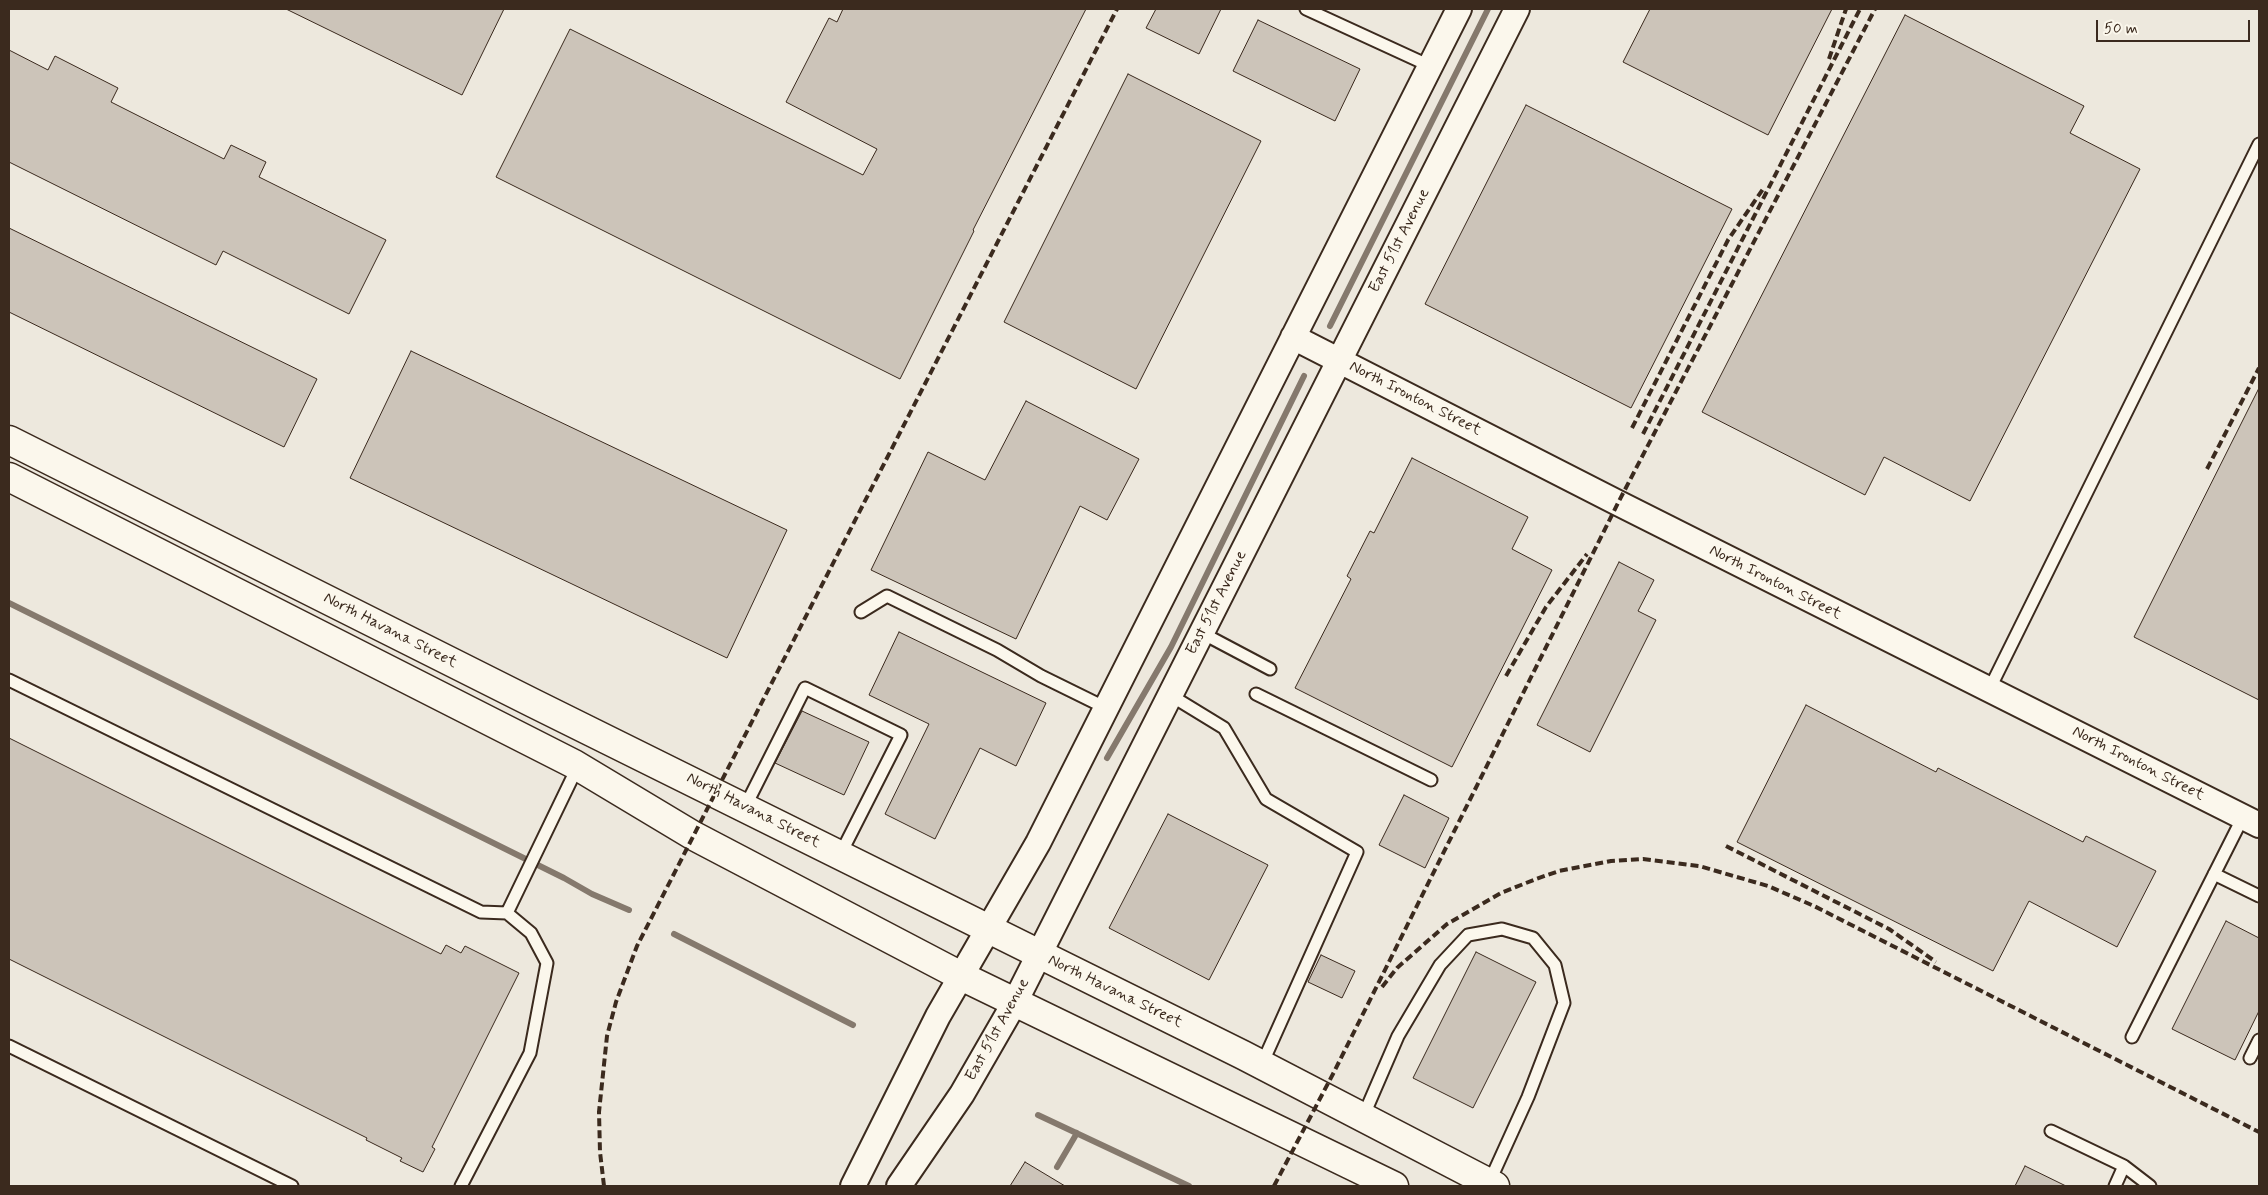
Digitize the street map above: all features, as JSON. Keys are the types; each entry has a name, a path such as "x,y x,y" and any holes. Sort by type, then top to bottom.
{"main road":[{"name":"North Havana Street","path":"9,440 1039,955 1262,1064 1492,1185"},
{"path":"9,477 578,766 694,836 961,976 1394,1186"}],"street":[{"path":"853,1186 938,1016 1038,843 1459,9"},
{"name":"East 51st Avenue","path":"899,1186 962,1094 1015,1002 1517,9"},
{"name":"North Ironton Street","path":"1293,337 1618,503 2251,821"}],"lane":[{"path":"1306,9 1430,66"},
{"path":"1989,690 2259,144"},
{"path":"861,612 887,596 997,650 1041,676 1106,708"},
{"path":"1202,633 1270,669"},
{"path":"9,680 481,912 507,913 531,933 547,963 530,1052 461,1186"},
{"path":"745,807 805,688 901,735 840,855"},
{"path":"1256,694 1432,780"},
{"path":"1170,696 1224,728 1266,799 1357,852 1262,1064"},
{"path":"507,913 578,766"},
{"path":"2132,1037 2214,874 2251,821"},
{"path":"2214,874 2259,896"},
{"path":"1364,1117 1398,1036 1440,965 1468,935 1502,929 1533,938 1555,965 1564,1003 1492,1185"},
{"path":"2250,1058 2259,1040"},
{"path":"9,1046 292,1186"},
{"path":"2051,1131 2124,1166 2150,1186"},
{"path":"2115,1186 2124,1166"}],"shaded area":[{"path":"9,9 2259,9 2259,1186 9,1186"}],"building":[{"path":"286,9 504,9 462,95"},
{"path":"843,9 1086,9 973,230 900,379 496,177 570,29 863,175 877,149 786,102 829,18 837,22"},
{"path":"1156,9 1221,9 1199,54 1146,28"},
{"path":"1650,9 1832,9 1768,135 1623,62"},
{"path":"1905,15 2084,106 2070,133 2140,169 1970,501 1884,457 1865,495 1702,412"},
{"path":"1258,20 1360,69 1335,121 1233,71"},
{"path":"9,50 48,70 55,56 118,88 111,102 224,159 231,145 266,162 259,177 386,240 349,314 223,251 216,265 9,162"},
{"path":"1128,74 1261,141 1136,389 1004,322"},
{"path":"1526,105 1732,209 1631,408 1425,304"},
{"path":"9,228 317,379 284,447 9,312"},
{"path":"411,351 787,530 727,658 350,478"},
{"path":"2259,388 2259,700 2134,637"},
{"path":"1026,401 1139,459 1107,520 1080,506 1016,639 871,570 928,452 985,480"},
{"path":"1412,458 1528,517 1512,549 1552,570 1452,767 1295,688 1351,579 1347,576 1370,531 1374,533"},
{"path":"1619,562 1654,580 1638,611 1656,620 1590,752 1537,725"},
{"path":"899,632 1046,703 1016,766 980,748 935,839 885,814 929,724 869,695"},
{"path":"1806,705 1936,772 1938,768 2083,842 2086,836 2156,871 2117,947 2029,901 1993,971 1737,842"},
{"path":"802,711 869,742 844,795 775,763"},
{"path":"9,738 441,954 446,945 461,953 465,946 519,973 432,1147 435,1149 423,1172 400,1161 402,1158 366,1140 367,1138 9,959"},
{"path":"1404,795 1449,818 1425,868 1379,845"},
{"path":"1168,814 1268,865 1209,980 1109,928"},
{"path":"2226,921 2259,938 2259,1011 2235,1060 2172,1029"},
{"path":"1476,952 1536,982 1473,1108 1413,1078"},
{"path":"1321,955 1355,971 1342,998 1308,982"},
{"path":"1025,1162 1065,1186 1010,1186"},
{"path":"2025,1166 2066,1186 2015,1186"}],"waterway":[{"path":"1330,326 1488,9"},
{"path":"1107,758 1171,647 1304,376"},
{"path":"9,603 564,878 592,894 629,910"},
{"path":"674,934 853,1025"},
{"path":"1038,1115 1189,1186"},
{"path":"1057,1167 1077,1133"}],"railway":[{"path":"604,1186 600,1152 599,1112 607,1036 616,1002 637,946 1117,9"},
{"path":"1829,59 1846,9"},
{"path":"1643,434 1860,9"},
{"path":"1274,1186 1334,1072 1618,503 1875,9"},
{"path":"1632,428 1728,240 1763,189"},
{"path":"2207,469 2259,368"},
{"path":"1506,676 1546,607 1587,554"},
{"path":"1726,846 1889,929 1936,962"},
{"path":"1382,987 1397,968 1447,924 1501,893 1536,879 1559,871 1611,861 1643,859 1699,866 1768,886 1814,906 2259,1132"}]}
